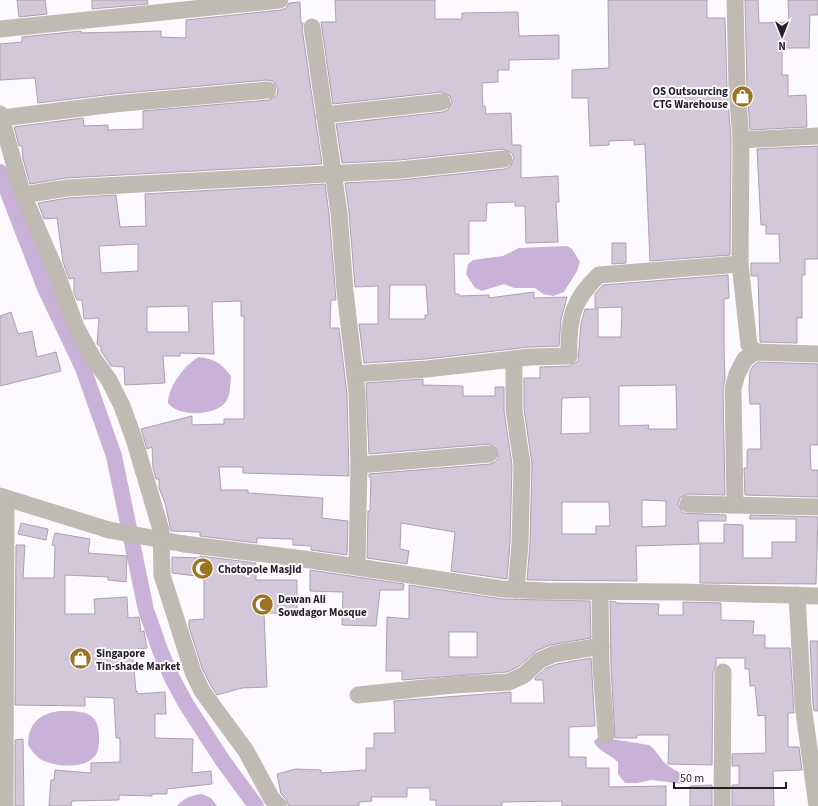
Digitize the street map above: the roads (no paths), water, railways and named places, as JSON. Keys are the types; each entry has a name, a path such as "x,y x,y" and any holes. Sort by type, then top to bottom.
{"street":[{"path":"0,29 195,4 269,0"},
{"path":"735,0 737,87 741,140 740,264 749,345 755,352"},
{"path":"312,27 339,213 344,291 359,416 357,566"},
{"path":"268,90 1,116 23,195 56,269 76,327 93,358 109,380 122,406 134,439 161,530 162,575 193,672 202,691 246,751 272,799 279,806"},
{"path":"324,115 442,102"},
{"path":"741,140 818,136"},
{"path":"23,195 67,188 332,172 400,170 504,159"},
{"path":"355,374 427,369 514,359 569,356 568,336 571,314 579,298 599,275 740,264"},
{"path":"735,504 733,388 737,374 746,359 755,352 818,354"},
{"path":"514,359 514,410 522,464 520,544 516,590"},
{"path":"359,465 490,454"},
{"path":"5,806 3,497 110,530 184,544 357,566 502,589 818,596"},
{"path":"688,504 818,507"},
{"path":"600,592 601,646 606,735"},
{"path":"797,595 803,705 817,806"},
{"path":"358,696 453,685 509,682 524,675 540,660 554,654 601,646"},
{"path":"722,806 723,672"}],"waterway":[{"path":"0,172 45,288 83,368 114,456 146,610 160,650 172,678 186,704 223,761 256,806"}],"place":[{"name":"OS Outsourcing CTG Warehouse","path":"743,97"},
{"name":"Chotopole Masjid","path":"202,569"},
{"name":"Dewan Ali Sowdagor Mosque","path":"263,605"},
{"name":"Singapore Tin-shade Market","path":"80,659"}]}
